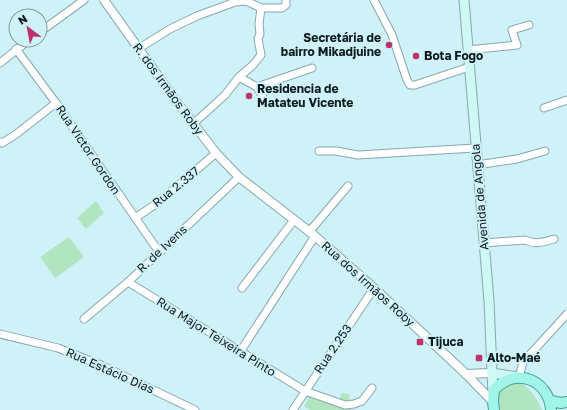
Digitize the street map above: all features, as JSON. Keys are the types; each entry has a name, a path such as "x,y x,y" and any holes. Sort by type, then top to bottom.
{"main road":[{"name":"Avenida de Angola","path":"464,0 484,243 493,402"},
{"path":"492,373 532,380 544,388 551,405 567,402"},
{"path":"493,402 494,390 499,384 505,380 519,377"},
{"path":"563,410 567,407"}],"street":[{"path":"48,26 84,0"},
{"name":"R. dos Irmãos Roby","path":"104,0 138,50 193,124 216,153 238,176"},
{"path":"138,50 170,29 198,16 235,2 246,1 261,8 282,8 286,5 286,0"},
{"path":"374,0 392,35 410,85 415,85 469,67"},
{"path":"193,124 225,94 239,77 253,65 261,55 258,39 260,34 259,24 261,8"},
{"path":"468,50 517,45 512,30 529,25"},
{"path":"0,63 19,48"},
{"name":"Rua Victor Gordon","path":"16,50 56,103 159,252"},
{"path":"257,87 312,68"},
{"path":"239,77 257,87 264,99"},
{"path":"544,108 567,100"},
{"path":"0,142 2,143 15,135 56,103"},
{"path":"319,150 358,155 475,148"},
{"path":"477,165 517,159 545,151"},
{"name":"Rua 2.337","path":"135,218 158,202 216,153"},
{"name":"Rua dos Irmãos Roby","path":"238,176 312,234 374,288 466,374 493,402"},
{"name":"R. de Ivens","path":"84,319 128,282 238,176"},
{"path":"240,352 312,234 348,186"},
{"path":"242,288 294,220"},
{"path":"484,243 526,240 530,243 537,243 554,239"},
{"name":"Rua Major Teixeira Pinto","path":"128,282 306,392 345,405 362,401 372,388"},
{"name":"Rua 2.253","path":"293,410 374,288"},
{"path":"519,377 523,362 567,314"},
{"name":"Rua Estácio Dias","path":"0,334 58,348 101,365 195,410"},
{"path":"466,374 492,373"}],"green space":[{"path":"96,201 104,213 86,229 77,218"},
{"path":"69,237 84,257 55,278 40,257"},
{"path":"517,380 532,393 542,410 498,410 498,390"},
{"path":"342,393 349,394 351,410 310,410 304,406 310,396 337,405"}],"place":[{"name":"Secretária de bairro Mikadjuine","path":"389,45"},
{"name":"Bota Fogo","path":"416,56"},
{"name":"Residencia de Matateu Vicente","path":"249,96"},
{"name":"Tijuca","path":"420,342"},
{"name":"Alto-Maé","path":"479,358"}]}
